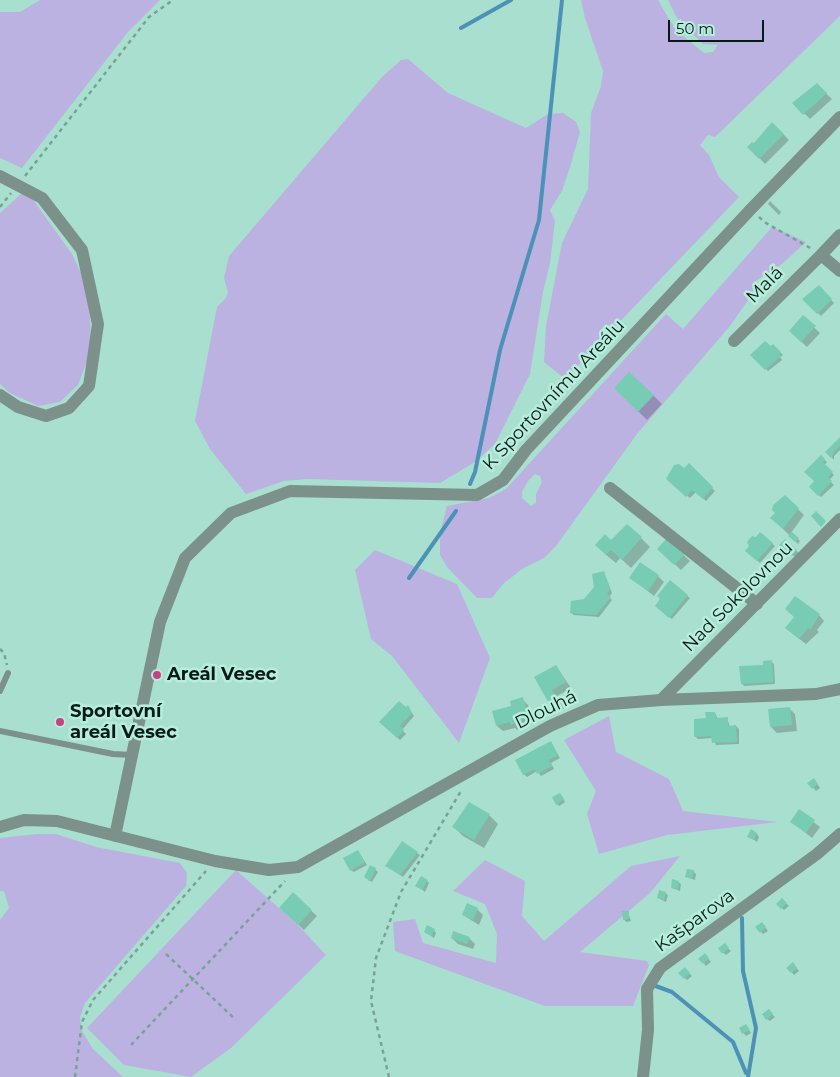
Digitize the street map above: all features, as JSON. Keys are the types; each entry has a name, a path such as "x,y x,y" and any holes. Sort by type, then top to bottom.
{"street":[{"name":"K Sportovnímu Areálu","path":"115,836 160,622 185,558 231,512 290,491 477,494 503,480 526,450 751,209 840,117"},
{"path":"0,176 42,198 82,250 98,324 89,386 69,408 46,416 18,407 0,395"},
{"name":"Malá","path":"734,341 840,234"},
{"path":"821,254 840,271"},
{"path":"610,488 757,604"},
{"name":"Nad Sokolovnou","path":"661,700 840,519"},
{"name":"Dlouhá","path":"298,867 550,726 598,705 661,700 816,694 840,689"},
{"path":"0,827 24,820 57,821 215,862 269,870 298,867"},
{"name":"Kašparova","path":"643,1077 648,1030 647,989 660,968 817,854 840,834"}],"lane":[{"path":"0,691 8,673"},
{"path":"0,731 113,754 132,755"}],"path":[{"path":"18,184 40,160 149,17 173,0"},
{"path":"751,209 766,223 821,254"},
{"path":"0,649 4,653 8,673"},
{"path":"388,1077 371,1001 376,958 401,892 428,844 451,809 472,769"},
{"path":"75,1077 82,1022 93,1000 215,862"},
{"path":"130,1045 298,867"},
{"path":"166,954 236,1020"}],"shaded area":[{"path":"40,0 160,0 128,32 22,168 0,158 0,12 20,12"},
{"path":"581,0 658,0 670,21 683,36 704,53 713,52 718,45 703,44 677,18 668,0 840,0 840,16 715,137 708,135 700,145 709,155 719,177 739,197 565,379 544,362 546,326 562,243 588,189 591,113 601,86 603,71 585,18"},
{"path":"408,59 448,93 526,128 548,114 563,113 576,122 580,132 562,191 550,210 555,221 550,263 543,292 530,374 495,444 475,462 440,483 308,479 284,481 246,494 210,449 195,421 217,307 226,298 228,292 224,278 229,256 382,77 401,60"},
{"path":"21,194 29,194 72,254 81,273 90,309 91,350 78,385 60,402 38,406 10,393 0,384 0,213"},
{"path":"772,227 806,242 782,264 754,282 753,293 730,326 637,434 556,546 544,558 522,569 503,584 492,598 477,598 447,567 440,555 440,533 447,506 489,498 506,489 666,314 683,329","holes":["535,474 540,476 542,482 536,494 536,503 531,506 522,498 522,492 528,481"]},
{"path":"375,550 457,584 490,658 459,743 392,656 371,639 355,570"},
{"path":"609,716 616,752 669,779 683,811 777,822 667,835 599,854 587,814 596,791 564,740"},
{"path":"56,834 96,847 180,863 187,873 186,886 85,1003 80,1017 82,1031 93,1049 123,1077 0,1077 0,920 9,908 4,891 0,891 0,838"},
{"path":"680,856 650,893 580,952 647,961 649,965 633,1006 545,1006 395,951 393,922 415,919 423,943 496,963 497,934 485,904 453,891 485,860 525,881 522,916 544,941 631,866"},
{"path":"236,870 298,925 326,955 231,1048 191,1077 124,1065 87,1028"}],"building":[{"path":"817,83 827,93 803,115 792,103"},
{"path":"772,122 784,134 759,159 747,147 752,142 754,143"},
{"path":"819,285 832,299 817,314 802,299"},
{"path":"803,315 816,326 801,342 789,331"},
{"path":"765,341 771,346 773,344 781,352 779,354 781,356 765,370 750,355"},
{"path":"629,372 654,395 638,412 614,388"},
{"path":"840,437 840,446 831,458 825,452"},
{"path":"821,455 825,459 823,462 833,472 828,477 832,481 818,496 809,487 814,481 804,472"},
{"path":"689,463 713,487 703,499 692,490 686,497 666,479 674,465 679,464 684,468"},
{"path":"785,495 799,508 783,529 770,518 775,513 772,510 773,505"},
{"path":"816,511 826,521 821,527 811,516"},
{"path":"627,524 642,537 622,560 611,550 606,555 595,545 605,534 611,540"},
{"path":"760,532 773,543 757,561 745,551 749,546 747,542 752,536 756,537"},
{"path":"792,532 799,538 795,542 788,536"},
{"path":"667,538 685,554 674,565 657,549"},
{"path":"785,539 797,550 792,556 779,545"},
{"path":"640,562 659,575 648,591 629,578"},
{"path":"604,571 610,590 607,594 611,597 596,615 570,613 571,601 584,599 594,587 592,574"},
{"path":"670,580 688,595 669,618 655,606 660,599 657,596"},
{"path":"795,596 820,614 810,630 808,628 799,639 785,628 794,617 785,609"},
{"path":"772,660 773,682 741,684 739,666 763,665 763,661"},
{"path":"556,665 566,682 552,690 559,703 551,707 534,677"},
{"path":"523,697 528,717 511,725 510,722 496,726 492,711 511,706 510,701"},
{"path":"399,701 406,707 408,705 412,713 400,726 404,730 397,738 379,722"},
{"path":"790,707 792,725 770,727 768,709"},
{"path":"705,712 715,712 716,718 728,717 728,726 736,725 737,742 712,743 711,736 694,737 694,719 706,718"},
{"path":"551,741 558,755 549,760 552,766 537,774 535,769 523,775 515,760"},
{"path":"814,778 818,784 812,789 807,783"},
{"path":"560,793 564,799 556,805 552,797"},
{"path":"469,802 490,814 474,840 452,827"},
{"path":"799,809 815,820 806,833 790,822"},
{"path":"751,829 757,833 754,840 747,837"},
{"path":"402,841 418,852 400,875 385,866"},
{"path":"358,850 365,862 350,871 343,858"},
{"path":"370,865 376,868 370,881 364,877"},
{"path":"687,869 694,870 692,879 685,877"},
{"path":"421,876 428,880 422,890 415,886"},
{"path":"672,879 679,881 678,889 671,888"},
{"path":"659,890 666,892 664,900 657,898"},
{"path":"293,892 312,910 298,925 279,908"},
{"path":"782,898 787,903 781,909 776,904"},
{"path":"467,903 478,908 473,920 462,915"},
{"path":"622,911 629,911 629,919 623,920"},
{"path":"762,922 766,927 760,933 755,927"},
{"path":"427,925 435,929 431,936 424,932"},
{"path":"453,931 470,937 467,944 451,938"},
{"path":"725,943 729,948 722,954 718,948"},
{"path":"705,953 709,958 703,964 698,959"},
{"path":"793,962 797,968 791,973 786,968"},
{"path":"685,967 690,973 684,979 678,973"},
{"path":"769,1009 773,1014 766,1020 762,1014"},
{"path":"746,1024 750,1030 742,1034 739,1028"}],"waterway":[{"path":"461,28 511,0"},
{"path":"470,484 475,472 500,350 539,220 562,0"},
{"path":"409,578 456,511"},
{"path":"742,918 743,971 756,1028 748,1077"},
{"path":"653,985 672,992 733,1042 746,1073"}],"place":[{"name":"Areál Vesec","path":"157,675"},
{"name":"Sportovní areál Vesec","path":"60,722"}]}
